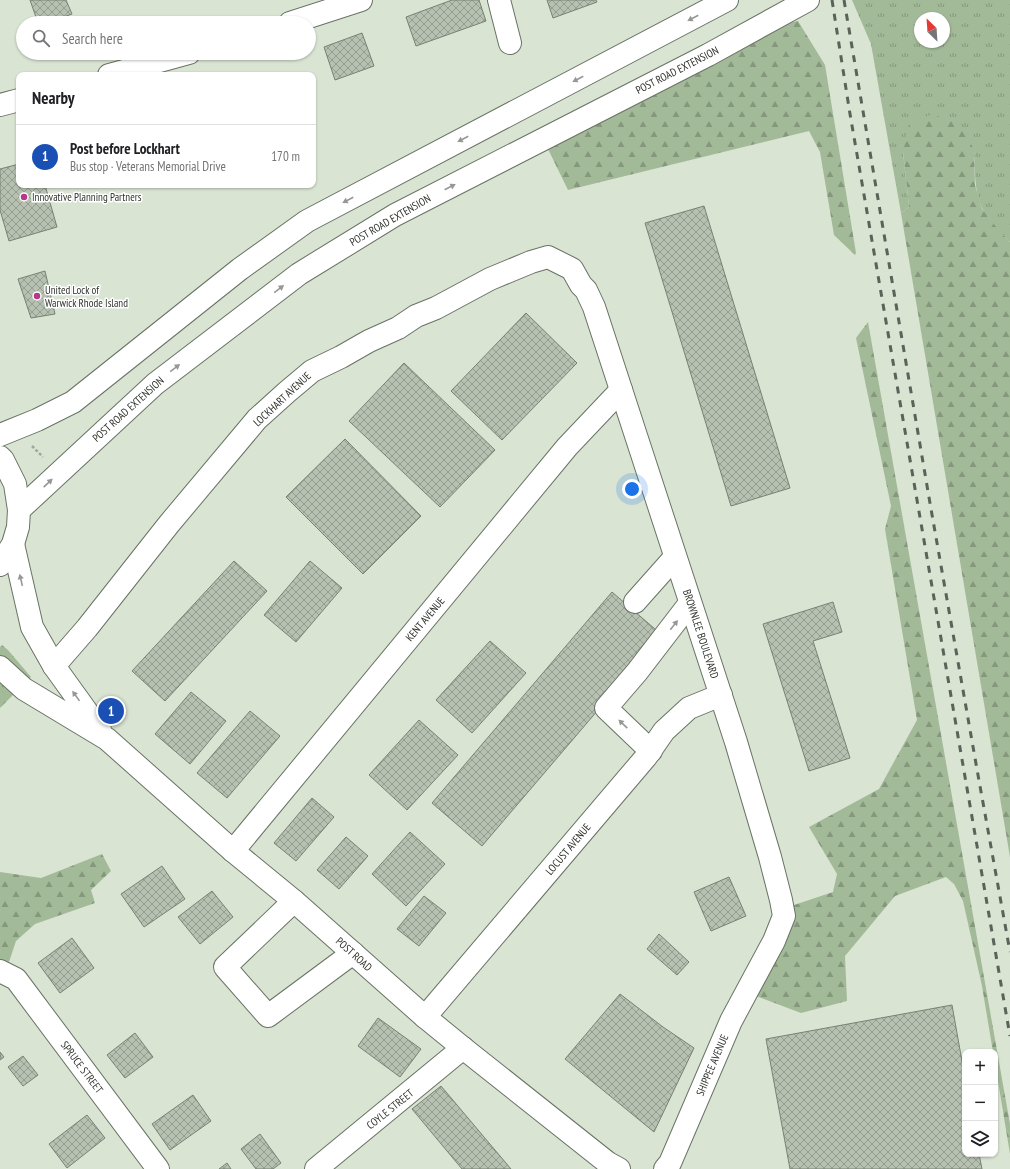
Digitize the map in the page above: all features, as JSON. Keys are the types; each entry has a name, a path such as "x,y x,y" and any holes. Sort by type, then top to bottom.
{"street":[{"path":"312,16 361,0"},
{"path":"499,0 510,43"},
{"path":"0,435 37,420 73,402 240,269 307,221 727,0"},
{"name":"POST ROAD EXTENSION","path":"19,510 155,384 299,274 395,215 700,59 806,1"},
{"path":"120,72 164,60"},
{"path":"0,105 16,101"},
{"name":"LOCKHART AVENUE","path":"54,666 87,628 169,524 257,419 312,371 369,341 398,328 416,316 436,308 490,279 531,262 548,257 572,269 586,290 594,307"},
{"name":"BROWNLEE BOULEVARD","path":"594,307 721,695 770,857 784,916 774,942 763,962"},
{"name":"KENT AVENUE","path":"233,851 567,447 621,390"},
{"path":"0,457 15,484 19,510 18,527 13,544 0,564"},
{"path":"13,544 32,627 54,666 107,739"},
{"path":"635,602 675,557"},
{"path":"651,751 606,708 690,604"},
{"path":"0,667 24,689"},
{"path":"0,678 24,689 107,739"},
{"name":"LOCUST AVENUE","path":"425,1017 651,751 664,731 689,708 721,695"},
{"name":"POST ROAD","path":"107,739 233,851 294,901 425,1017 613,1167"},
{"path":"294,901 225,967 268,1016 353,953"},
{"name":"SHIPPEE AVENUE","path":"665,1169 670,1163 731,1021 763,962"},
{"name":"SPRUCE STREET","path":"0,971 16,979 158,1169"},
{"name":"COYLE STREET","path":"316,1169 463,1048"}],"path":[{"path":"28,442 45,458"}],"green space":[{"path":"852,0 1010,0 1010,242 984,213 979,201 976,187 974,150 903,152 909,207 901,213 871,44"},
{"path":"798,21 825,65 856,253 855,255 834,235 820,152 809,131 568,190 547,147 792,22"},
{"path":"932,114 958,124 964,129 974,150 975,185 982,209 1010,242 1010,857 901,213 909,207 903,152 909,124"},
{"path":"868,322 997,1049 992,1049 982,986 963,901 954,884 946,877 895,896 845,956 847,1001 801,1013 748,993 788,907 833,892 837,874 809,827 879,789 917,720 885,529 891,506 856,338"},
{"path":"2,645 31,677 0,708 0,647"},
{"path":"102,854 111,871 91,890 95,903 35,924 16,941 7,968 0,968 0,872 41,878"},
{"path":"998,1056 1010,1124 1010,1154 998,1081"}],"building":[{"path":"30,0 66,0 72,14 66,16 36,16"},
{"path":"452,0 479,0 486,21 416,46 406,17"},
{"path":"547,0 596,0 597,2 553,18"},
{"path":"362,33 374,66 335,80 324,47"},
{"name":"Innovative Planning Partners","path":"16,165 16,188 46,188 57,227 9,241 0,210 0,169"},
{"path":"704,206 790,488 731,506 645,223"},
{"name":"United Lock of Warwick Rhode Island","path":"45,271 55,314 31,318 18,279"},
{"path":"526,313 577,363 502,440 451,391"},
{"path":"404,363 495,450 440,507 349,421"},
{"path":"345,439 421,516 363,574 286,497"},
{"path":"234,561 267,591 165,701 132,671"},
{"path":"310,561 342,588 296,642 264,615"},
{"path":"612,592 662,635 482,846 432,803"},
{"path":"833,602 842,632 813,641 850,758 809,771 763,624"},
{"path":"490,641 526,673 472,733 436,700"},
{"path":"191,692 226,721 190,764 155,734"},
{"path":"250,711 280,736 227,798 197,773"},
{"path":"419,720 458,755 407,810 369,775"},
{"path":"312,798 334,817 296,861 274,843"},
{"path":"410,832 445,864 406,906 372,874"},
{"path":"346,837 368,856 339,889 317,870"},
{"path":"162,866 185,899 144,927 121,894"},
{"path":"729,877 746,916 711,931 694,892"},
{"path":"212,891 233,917 200,944 178,917"},
{"path":"424,896 446,913 419,946 397,929"},
{"path":"659,934 689,962 677,975 647,949"},
{"path":"72,938 94,968 60,993 38,963"},
{"path":"620,994 663,1027 694,1048 654,1132 565,1059"},
{"path":"952,1005 962,1061 962,1157 980,1157 982,1169 790,1169 766,1039"},
{"path":"378,1018 421,1049 400,1077 358,1046"},
{"path":"135,1033 153,1057 125,1078 107,1055"},
{"path":"0,1052 4,1057 0,1060"},
{"path":"23,1056 38,1075 23,1086 8,1067"},
{"path":"441,1086 511,1169 462,1169 412,1109"},
{"path":"193,1095 211,1121 170,1150 152,1124"},
{"path":"87,1115 105,1138 67,1168 49,1144"},
{"path":"260,1134 281,1163 273,1169 256,1169 241,1149"},
{"path":"227,1163 231,1169 219,1169"}],"railway":[{"path":"832,0 850,114 1010,1036"},
{"path":"844,0 931,509 1010,952"}],"place":[{"name":"Innovative Planning Partners","path":"24,197"},
{"name":"United Lock of Warwick Rhode Island","path":"37,296"},
{"name":"Post before Lockhart","path":"111,711"}]}
